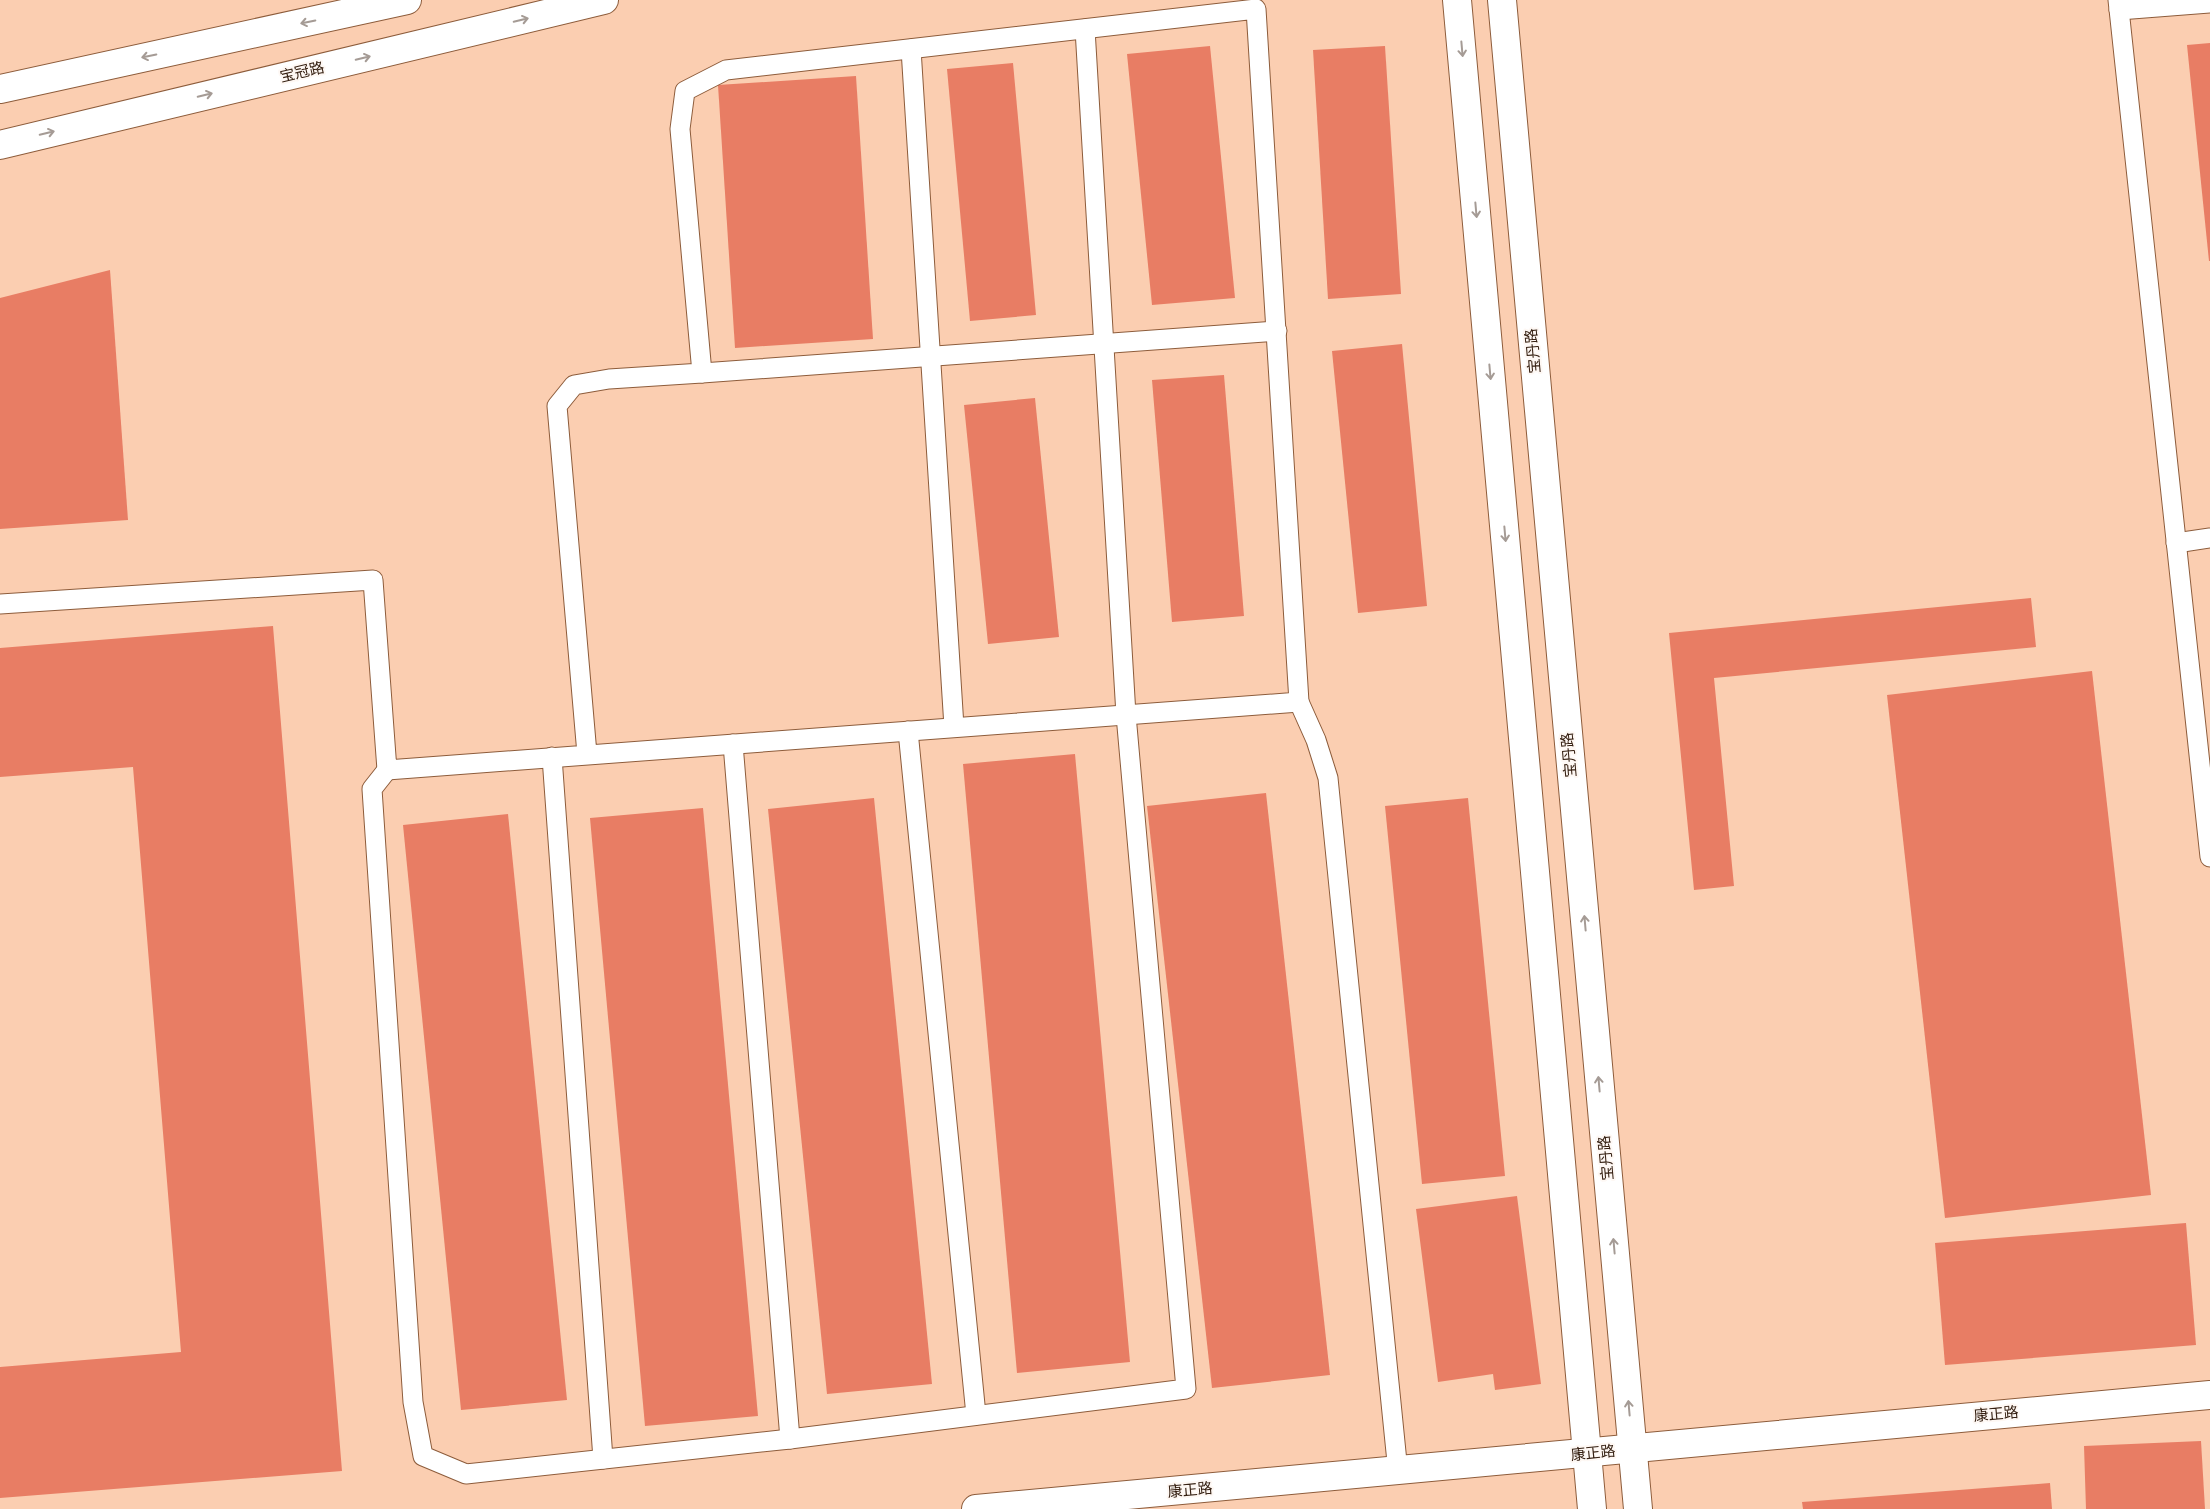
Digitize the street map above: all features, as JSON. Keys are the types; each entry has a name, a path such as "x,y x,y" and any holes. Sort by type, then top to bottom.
{"street":[{"path":"0,89 407,0"},
{"name":"宝冠路","path":"0,145 604,0"},
{"path":"1457,0 1592,1509"},
{"name":"宝丹路","path":"1502,0 1638,1509"},
{"name":"康正路","path":"976,1509 1398,1472 2210,1395"}],"lane":[{"path":"2210,3 2119,5 2210,857"},
{"path":"702,373 680,129 686,92 726,70 1256,9 1299,702 1316,740 1328,778 1398,1472"},
{"path":"0,604 373,580 387,770 372,789 412,1402 423,1456 466,1474 790,1439 976,1414 1186,1389 1126,715 1085,29"},
{"path":"911,49 954,727"},
{"path":"587,754 557,406 574,385 609,379 1277,331"},
{"path":"2176,543 2210,538"},
{"path":"387,770 1299,702"},
{"path":"908,730 976,1414"},
{"path":"733,744 790,1439"},
{"path":"552,757 603,1459"}],"building":[{"path":"2210,43 2210,261 2209,261 2187,45"},
{"path":"1210,46 1235,298 1152,305 1127,54"},
{"path":"1385,46 1401,294 1328,299 1313,50"},
{"path":"1013,63 1036,315 970,321 947,69"},
{"path":"856,76 873,339 735,348 718,85"},
{"path":"110,270 128,520 0,529 0,298"},
{"path":"1402,344 1427,606 1358,613 1332,351"},
{"path":"1224,375 1244,616 1172,622 1152,380"},
{"path":"1035,398 1059,637 988,644 964,405"},
{"path":"2031,598 2036,647 1714,678 1734,886 1694,890 1669,633"},
{"path":"273,626 342,1471 0,1498 0,1367 181,1352 133,767 0,777 0,648"},
{"path":"2092,671 2151,1195 1945,1218 1887,695"},
{"path":"1075,754 1130,1362 1017,1373 963,764"},
{"path":"1266,793 1330,1375 1212,1388 1147,806"},
{"path":"874,798 932,1384 827,1394 768,809"},
{"path":"1468,798 1505,1176 1422,1184 1385,806"},
{"path":"703,808 758,1416 645,1426 590,818"},
{"path":"508,814 567,1400 461,1410 403,825"},
{"path":"1517,1196 1541,1384 1495,1390 1493,1374 1438,1382 1416,1209"},
{"path":"2186,1223 2196,1345 1945,1365 1935,1243"},
{"path":"2201,1441 2205,1509 2086,1509 2084,1446"},
{"path":"2050,1483 2052,1509 1803,1509 1802,1502"}]}
